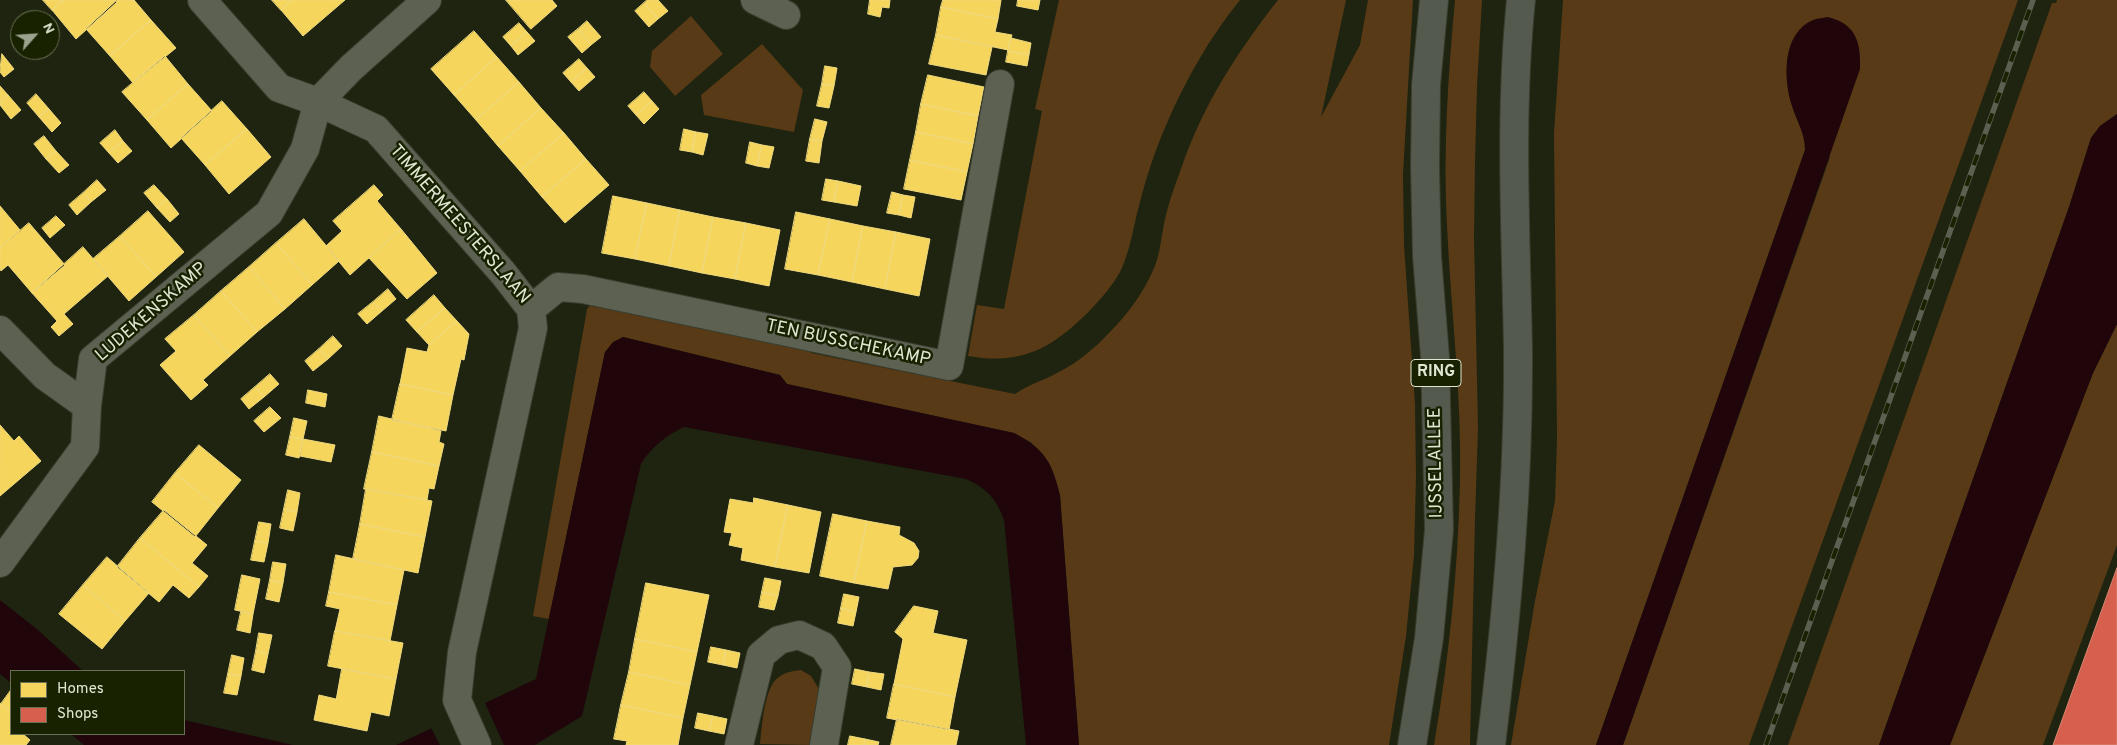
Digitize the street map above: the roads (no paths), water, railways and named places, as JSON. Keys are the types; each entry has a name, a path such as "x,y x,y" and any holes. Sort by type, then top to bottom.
{"main road":[{"name":"IJSSELALLEE","path":"1412,745 1429,638 1439,530 1435,357 1427,256 1425,168 1426,85 1434,0"},
{"path":"1491,745 1507,603 1517,439 1518,351 1513,168 1517,44 1521,0"}],"street":[{"name":"TIMMERMEESTERSLAAN","path":"202,0 280,88 318,102 376,129 504,273 531,308 533,328 462,652 458,700 477,745"},
{"path":"318,102 350,68 427,0"},
{"path":"756,0 786,15"},
{"name":"TEN BUSSCHEKAMP","path":"531,308 558,287 582,289 949,366 1000,84"},
{"name":"LUDEKENSKAMP","path":"0,563 85,448 87,406 93,359 269,213 305,149 318,102"},
{"path":"0,330 45,376 87,406"},
{"path":"739,745 761,654 779,640 799,635 823,646 836,667 824,745"}],"railway":[{"path":"1766,745 2033,0"}]}
